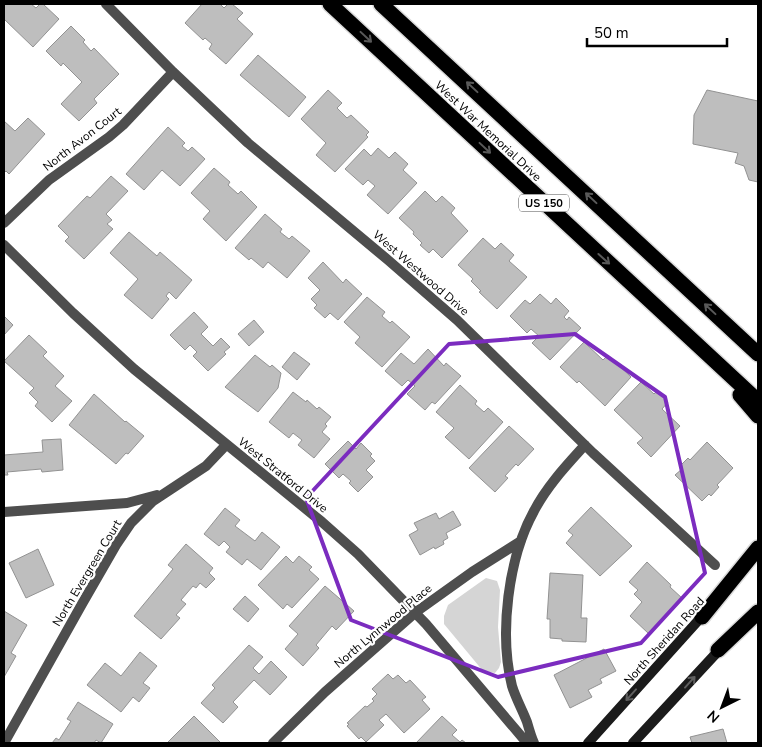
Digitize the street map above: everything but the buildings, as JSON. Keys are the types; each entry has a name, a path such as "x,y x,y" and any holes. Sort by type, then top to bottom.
{"highway":[{"name":"West War Memorial Drive","path":"330,4 758,401"},
{"name":"West War Memorial Drive","path":"381,4 758,353"},
{"path":"657,307 724,377 758,416"},
{"path":"702,617 758,548"},
{"path":"718,650 758,612"}],"main road":[{"name":"North Sheridan Road","path":"589,743 758,555"},
{"path":"633,743 758,607"}],"street":[{"name":"West Westwood Drive","path":"106,4 173,72 248,143 457,320 585,445 715,565"},
{"name":"North Avon Court","path":"4,224 49,180 113,134 173,72"},
{"name":"West Stratford Drive","path":"4,245 58,300 112,349 346,543 416,612 527,743"},
{"name":"North Evergreen Court","path":"4,743 116,545 136,517 153,501 206,466 226,445"},
{"path":"534,743 514,692 508,657 510,587 515,559 534,510 545,492 585,445"},
{"path":"4,512 127,502 167,492"},
{"name":"North Lynnwood Place","path":"273,743 325,692 416,612 472,572 521,541"}],"highlighted area":[{"path":"575,334 665,397 705,573 641,643 498,677 351,620 306,498 449,344"}],"shaded area":[{"path":"486,578 497,581 500,590 498,627 501,662 495,673 483,671 444,624 444,616 448,605"}]}
